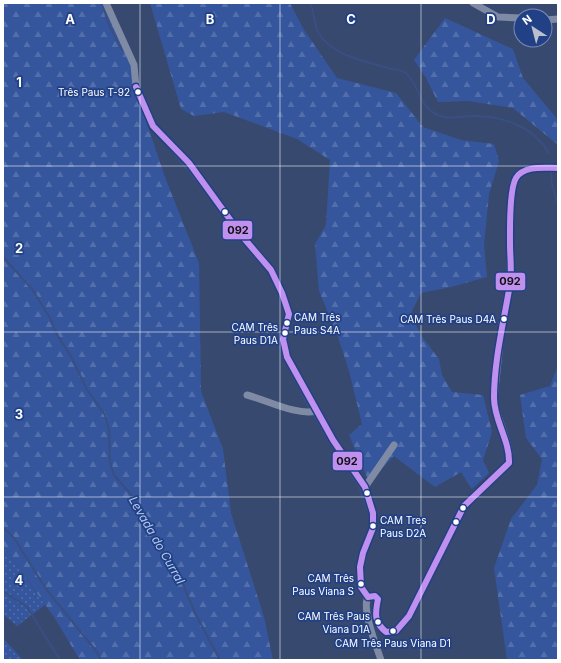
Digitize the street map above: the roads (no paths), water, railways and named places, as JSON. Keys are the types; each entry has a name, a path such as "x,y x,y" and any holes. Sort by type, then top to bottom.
{"street":[{"path":"106,3 134,65 136,87 153,126 190,163 242,236 271,270 289,314 283,339 283,347 316,411 333,440 366,487 374,520 360,567 361,587 368,597"},
{"path":"473,3 498,17 513,18"},
{"path":"368,597 375,596 378,600 375,616 383,630 390,633 399,629 409,616 464,506 509,463 508,449 495,410 494,399 502,324 510,282 510,222 513,183 515,177 526,169 558,168"},
{"path":"247,395 299,412 316,411"},
{"path":"366,487 394,445"},
{"path":"368,597 366,602 369,623 381,660"}],"waterway":[{"path":"102,3 109,25 122,50"},
{"path":"310,3 313,10 316,29 324,40 332,47 351,57 405,72 415,85 429,110 447,118 482,116 505,120 525,129 534,136 549,153"},
{"path":"153,130 211,198"},
{"path":"551,170 552,184 558,205"},
{"path":"248,249 259,262"},
{"name":"Levada do Curral","path":"3,257 32,289 50,318 56,333 72,358 86,388 105,415 109,430 110,462 114,475 135,499 164,553 177,570 195,613 220,660"},
{"path":"280,338 280,348 283,355"},
{"path":"294,377 309,407 359,486 370,516"},
{"path":"3,527 14,538 46,589 96,651 101,660"},
{"path":"3,591 27,607 60,660"}],"place":[{"name":"Três Paus T-92","path":"138,92"},
{"name":"CAM Três Paus D4A","path":"504,319"},
{"name":"CAM Três Paus S4A","path":"287,323"},
{"name":"CAM Três Paus D1A","path":"285,333"},
{"name":"CAM Tres Paus D2A","path":"373,526"},
{"name":"CAM Três Paus Viana S","path":"361,584"},
{"name":"CAM Três Paus Viana D1A","path":"378,622"},
{"name":"CAM Três Paus Viana D1","path":"393,631"}]}
